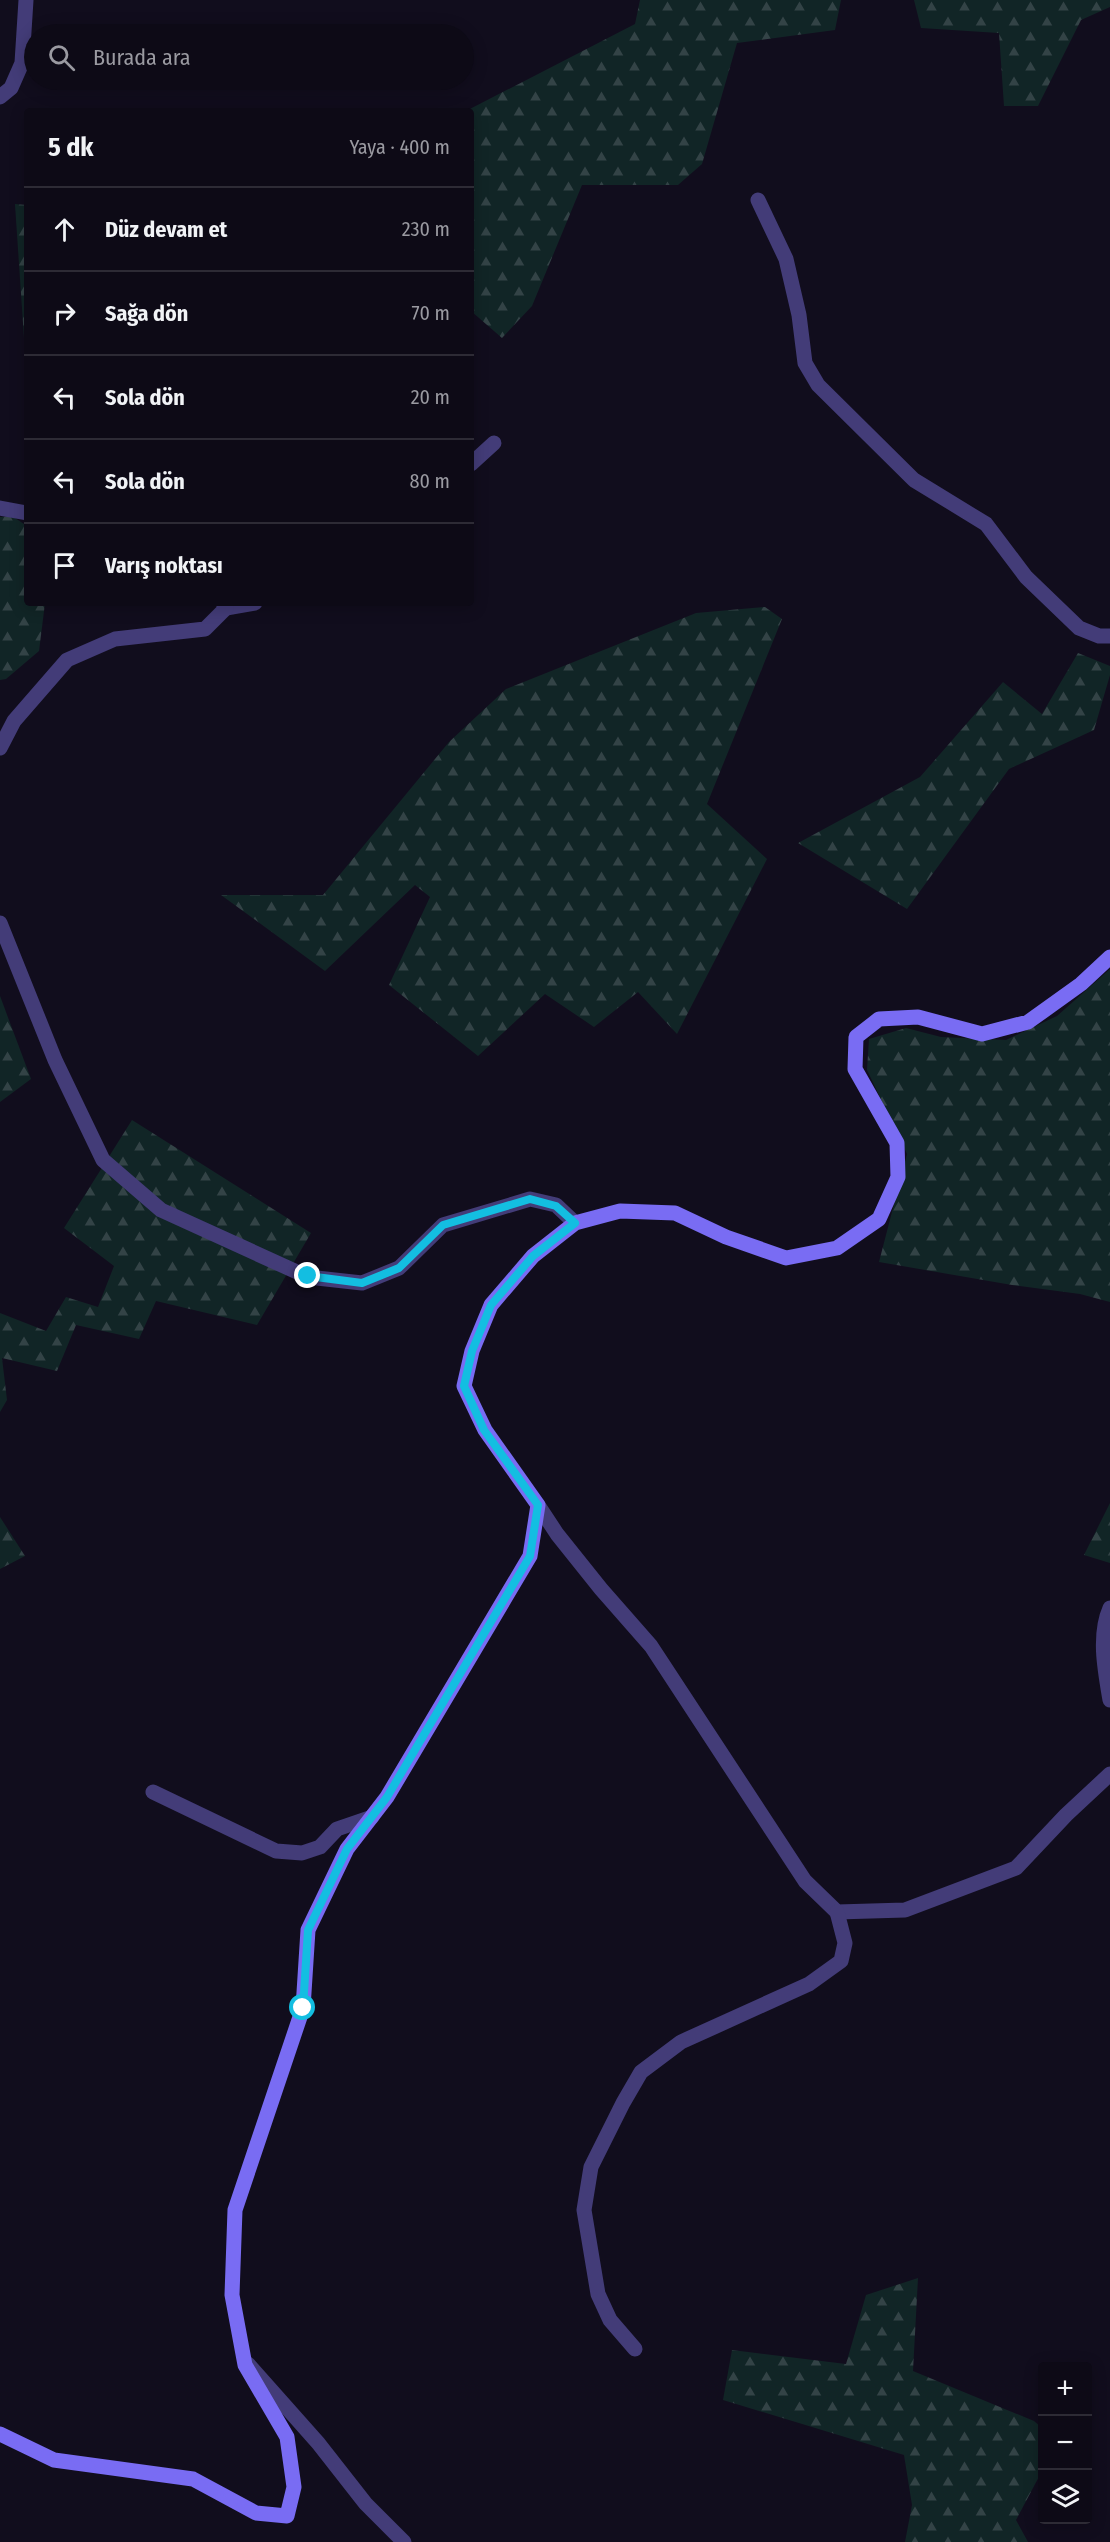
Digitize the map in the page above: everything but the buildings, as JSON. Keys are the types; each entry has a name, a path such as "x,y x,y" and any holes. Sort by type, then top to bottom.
{"street":[{"path":"24,24 26,0"},
{"path":"0,97 11,88 22,63 24,32"},
{"path":"758,200 786,259 799,315 805,363 818,385 915,480 986,524 1026,578 1079,628 1099,636 1110,636"},
{"path":"474,461 494,443"},
{"path":"0,508 24,512"},
{"path":"0,748 14,721 67,660 115,639 205,629 225,606"},
{"path":"0,923 55,1060 103,1160 161,1210 308,1276 362,1283 399,1268 443,1225 530,1199 556,1206 575,1223"},
{"path":"635,2349 610,2320 598,2294 584,2210 591,2167 623,2103 641,2072 681,2042 809,1984 841,1962 845,1943 837,1912 805,1881 651,1646 601,1589 484,1430 464,1386 472,1351 491,1305 533,1256 575,1223 620,1211 675,1213 726,1237 786,1258 837,1248 879,1219 898,1177 897,1143 855,1069 856,1037 879,1019 918,1017 982,1034 1028,1022 1081,984 1110,957"},
{"path":"0,2434 54,2460 194,2479 256,2513 287,2516 294,2487 287,2437 244,2360 232,2295 235,2210 303,2008 308,1930 347,1849 387,1797 530,1556 538,1505"},
{"path":"1110,1608 1105,1620 1105,1665 1110,1700"},
{"path":"837,1912 905,1910 1016,1868 1065,1815 1110,1774"},
{"path":"153,1792 276,1851 302,1853 320,1847 337,1829 372,1817"},
{"path":"244,2360 320,2444 366,2504 404,2542"}],"green space":[{"path":"640,0 841,0 835,30 737,43 702,164 678,185 582,185 532,306 502,338 474,314 474,108 472,108 635,24"},
{"path":"914,0 1110,0 1110,7 1081,20 1038,106 1004,106 999,33 921,28"},
{"path":"15,204 24,205 24,338"},
{"path":"12,516 24,524 24,606 45,606 39,651 6,679 0,680 0,517"},
{"path":"765,607 782,619 707,804 767,859 677,1034 638,992 594,1027 545,994 478,1056 389,985 430,897 415,885 325,971 221,895 323,895 449,742 506,689 696,613"},
{"path":"1078,653 1110,666 1110,675 1094,730 1009,769 907,909 798,843 920,777 1003,682 1042,714"},
{"path":"1110,969 1110,1302 1080,1294 1012,1285 879,1262 907,1154 867,1070 869,1039 906,1028 941,1037 1006,1040 1057,1016"},
{"path":"0,996 31,1079 0,1102"},
{"path":"132,1120 311,1233 257,1325 156,1301 139,1339 76,1325 57,1371 2,1358 7,1400 0,1412 0,1313 46,1331 66,1297 98,1307 114,1266 64,1228"},
{"path":"1110,1503 1110,1563 1084,1555"},
{"path":"0,1517 25,1556 0,1569"},
{"path":"918,2278 913,2371 1038,2424 1038,2479 1016,2520 1028,2542 905,2542 912,2505 904,2455 723,2400 732,2350 846,2364 866,2295"}],"route":[{"path":"303,2008 308,1930 347,1849 387,1797 530,1556 538,1505 484,1430 464,1386 472,1351 491,1305 533,1256 575,1223 556,1206 530,1199 443,1225 399,1268 362,1283 308,1276"}]}
